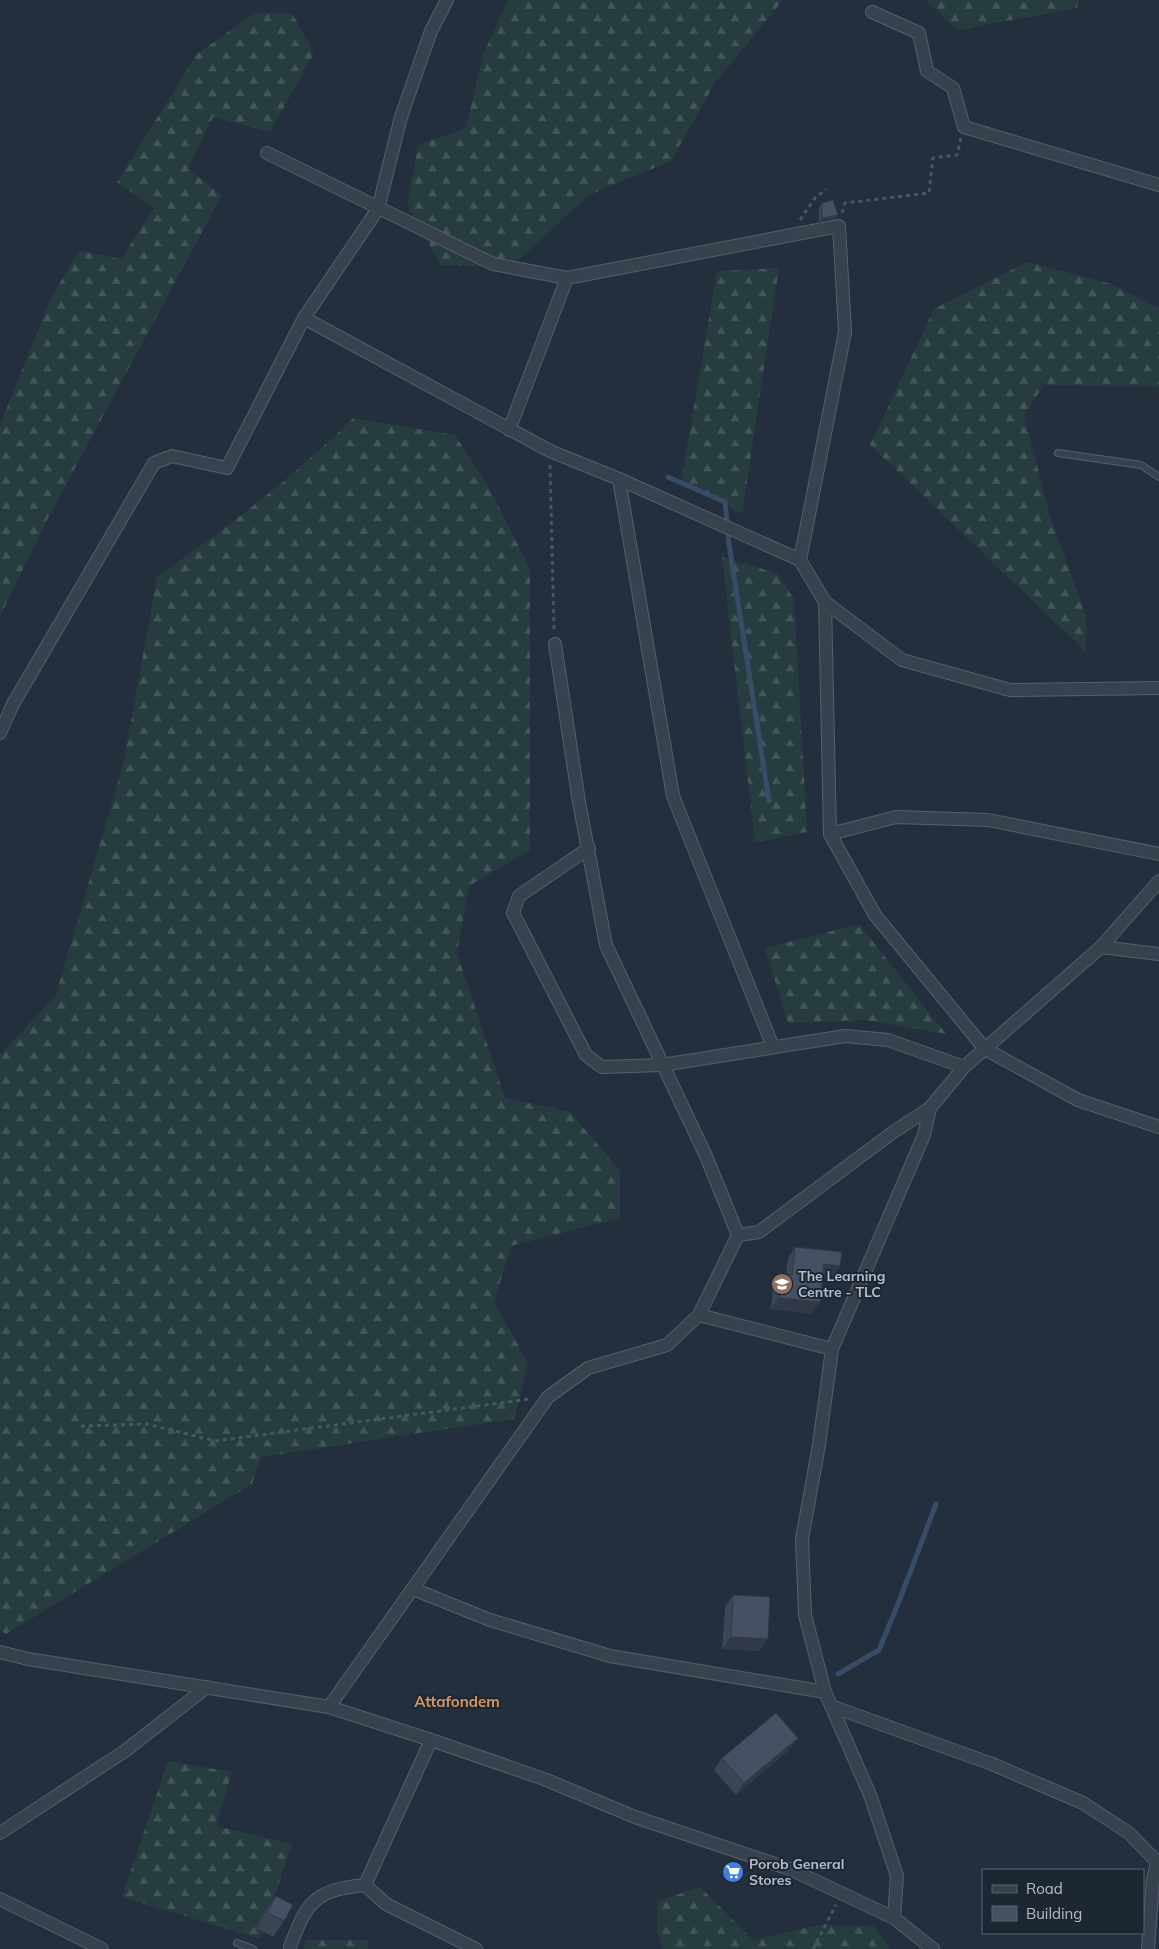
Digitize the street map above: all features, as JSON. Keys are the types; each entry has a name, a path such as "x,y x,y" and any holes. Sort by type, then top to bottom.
{"street":[{"path":"0,733 13,704 154,463 172,456 227,468 304,318 378,209 400,116 431,31 447,0"},
{"path":"872,12 919,33 927,72 953,88 964,127 1159,185"},
{"path":"267,153 493,264 567,278 839,226 845,332 800,560"},
{"path":"509,430 567,278"},
{"path":"304,318 550,451 619,479 800,560 825,602 902,660 1010,690 1159,688"},
{"path":"619,479 672,796 773,1047"},
{"path":"825,602 830,834 876,915 985,1049 1078,1100 1159,1126"},
{"path":"329,1708 548,1397 588,1368 667,1345 699,1315 738,1235 706,1156 606,945 579,802 555,644"},
{"path":"830,834 896,817 988,820 1159,854"},
{"path":"589,848 519,896 513,913 586,1055 602,1067 662,1065 845,1036 888,1040 964,1067"},
{"path":"738,1235 759,1232 892,1133 930,1108 964,1067 1101,947 1159,881"},
{"path":"1101,947 1159,954"},
{"path":"894,1918 897,1876 870,1796 825,1692 805,1615 802,1539 819,1446 832,1349 924,1135 930,1108"},
{"path":"699,1315 832,1349"},
{"path":"412,1589 490,1620 610,1656 825,1692"},
{"path":"0,1652 28,1659 329,1708 431,1740 544,1779 635,1817 790,1869 894,1918 933,1949"},
{"path":"0,1833 125,1752 207,1687"},
{"path":"831,1706 1010,1771 1083,1803 1129,1833 1157,1862 1153,1880 1148,1949"},
{"path":"365,1885 431,1740"},
{"path":"289,1948 301,1918 317,1897 338,1888 365,1885 386,1904 476,1949"},
{"path":"0,1899 102,1949"}],"lane":[{"path":"1058,453 1141,466 1159,477"},
{"path":"237,1943 253,1949"}],"path":[{"path":"839,226 845,204 929,193 933,158 957,155 964,127"},
{"path":"790,235 815,198 826,189"},
{"path":"550,451 555,644"},
{"path":"82,1426 147,1424 215,1441 548,1397"},
{"path":"813,1949 842,1893"}],"green space":[{"path":"508,0 783,0 715,83 671,161 589,195 511,267 441,265 407,206 418,145 466,128 483,55"},
{"path":"926,0 1079,0 1077,8 957,30"},
{"path":"255,13 292,13 314,53 270,132 213,117 188,168 222,195 48,518 0,616 0,425 51,298 79,251 121,259 154,208 117,182 197,54"},
{"path":"1027,262 1111,284 1159,309 1159,387 1044,385 1024,415 1049,513 1086,616 1086,652 870,445 934,309"},
{"path":"779,268 742,514 681,482 717,271"},
{"path":"353,418 455,435 486,482 530,569 530,850 469,886 457,953 505,1098 570,1112 620,1171 620,1218 511,1246 494,1302 528,1363 514,1419 261,1457 252,1484 6,1634 0,1630 0,1055 56,995 124,761 157,577 283,482"},
{"path":"722,557 777,573 794,599 807,832 755,842"},
{"path":"859,924 946,1034 866,1020 788,1023 765,948"},
{"path":"168,1761 232,1772 216,1826 292,1844 260,1939 122,1897"},
{"path":"700,1887 753,1940 819,1925 874,1926 890,1949 663,1949 657,1928 658,1901"},
{"path":"306,1940 368,1940 368,1949 303,1949"}],"building":[{"path":"833,200 838,215 822,218 822,203"},
{"path":"795,1247 842,1252 840,1266 824,1264 820,1302 779,1298 781,1274 792,1275"},
{"path":"733,1595 770,1597 768,1639 731,1637"},
{"path":"776,1713 798,1738 744,1783 722,1758"},
{"path":"276,1896 293,1905 284,1921 267,1913"}],"waterway":[{"path":"668,477 725,502 729,544 769,801"},
{"path":"838,1674 879,1650 936,1504"}],"place":[{"name":"The Learning Centre - TLC","path":"782,1284"},
{"name":"Porob General Stores","path":"733,1872"}],"district":[{"name":"Attafondem","path":"457,1701"}]}
